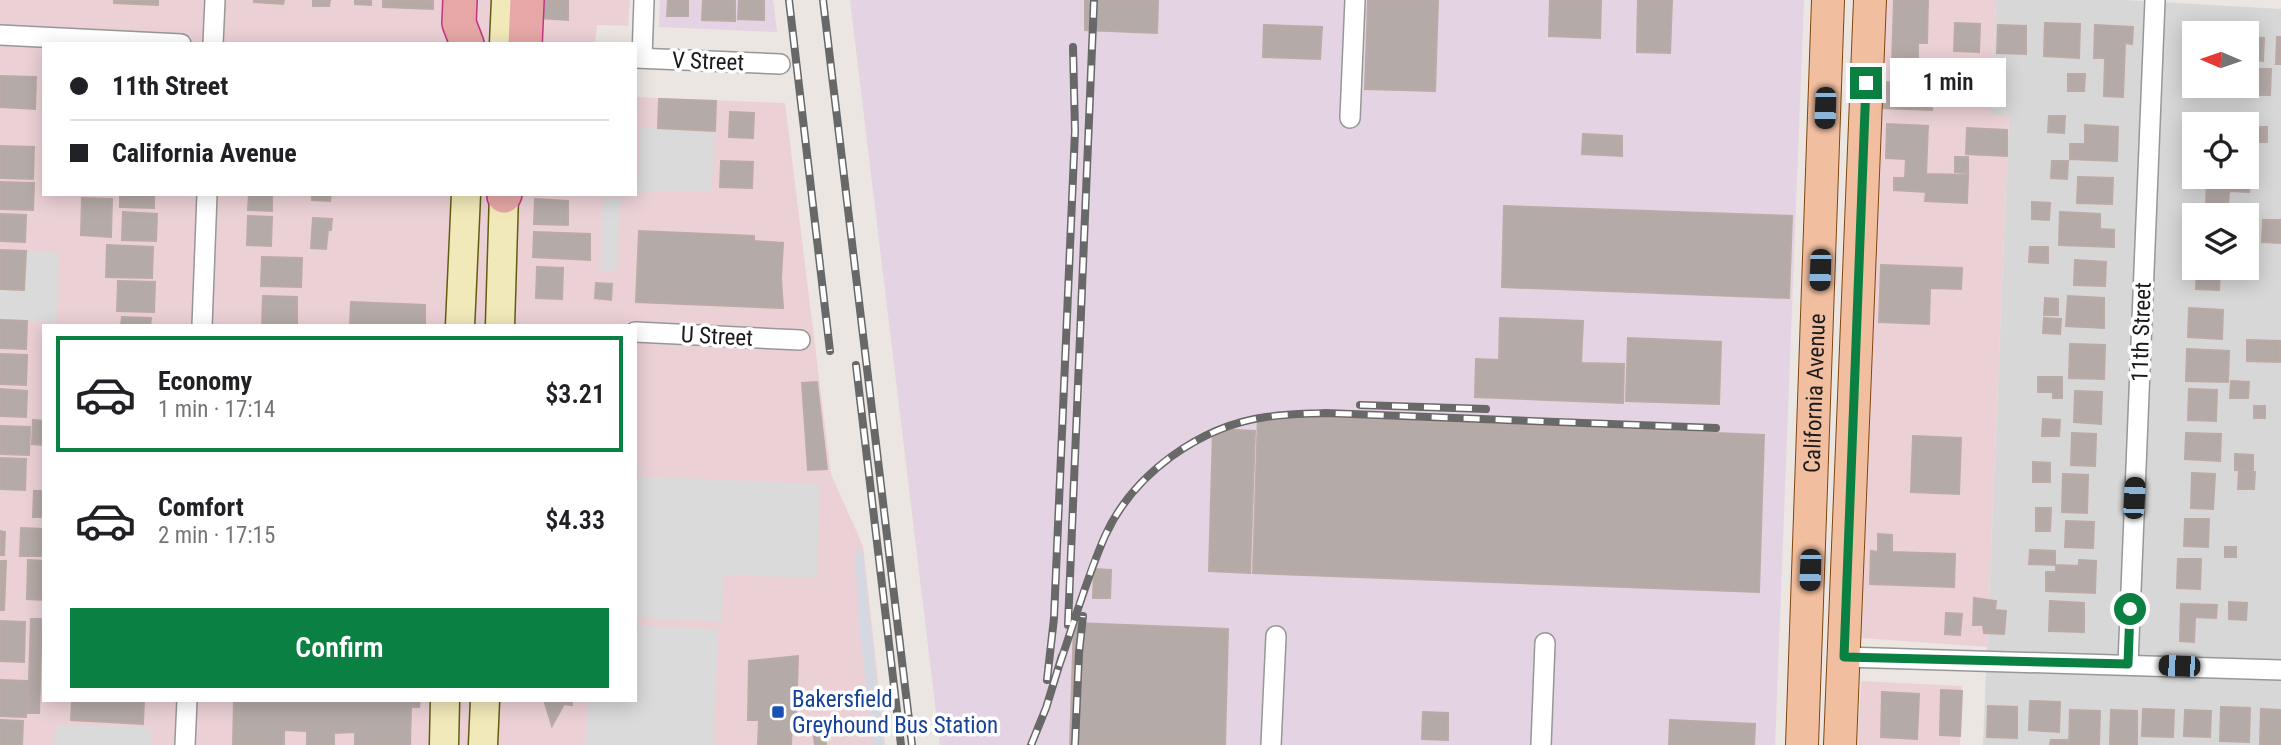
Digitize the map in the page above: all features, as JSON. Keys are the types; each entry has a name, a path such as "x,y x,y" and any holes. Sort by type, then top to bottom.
{"highway":[{"path":"460,0 459,23 466,42"},
{"path":"525,42 527,0"}],"main road":[{"path":"473,42 476,0"},
{"path":"504,42 506,0"},
{"name":"California Avenue","path":"1802,745 1828,0"},
{"name":"California Avenue","path":"1840,745 1870,0"},
{"path":"460,324 466,196"},
{"path":"500,324 504,196"},
{"path":"1818,324 1827,325 1835,332 1837,413 1852,442"},
{"path":"1810,570 1822,595 1824,650 1844,657"},
{"path":"444,745 446,702"},
{"path":"483,745 485,702"}],"street":[{"path":"213,42 215,0"},
{"path":"638,58 644,0"},
{"path":"1350,118 1355,0"},
{"name":"11th Street","path":"2128,664 2155,0"},
{"path":"0,35 141,42"},
{"name":"V Street","path":"638,58 780,64"},
{"path":"202,324 207,196"},
{"name":"U Street","path":"637,332 800,340"},
{"path":"1271,745 1276,636"},
{"path":"1541,745 1545,643"},
{"path":"1844,657 2281,670"},
{"path":"185,745 187,702"}],"shaded area":[{"path":"0,0 630,0 628,26 597,25 595,42 42,42 42,196 637,196 637,97 785,103 831,474 863,546 885,745 0,745"},
{"path":"660,0 773,0 777,32 659,27"},
{"path":"850,0 1804,0 1775,745 940,745"},
{"path":"1885,0 1996,0 1991,115 2009,116 1987,647 1861,638"},
{"path":"1996,0 2125,0 2281,9 2281,745 1983,745 2009,117 1991,115"},
{"path":"640,127 715,131 711,192 638,191"},
{"path":"603,198 621,198 616,271 600,270"},
{"path":"26,251 59,253 56,322 0,320 0,289 24,289"},
{"path":"637,476 819,484 818,578 723,575 722,621 637,618"},
{"path":"862,549 884,745 873,745 859,626 855,550"},
{"path":"637,626 718,629 713,745 586,745 587,702 637,702"},
{"path":"1861,681 1962,686 1960,745 1857,745"},
{"path":"57,725 152,727 151,745 53,745"}],"building":[{"path":"114,0 158,0 158,5 114,3"},
{"path":"254,0 284,0 283,4"},
{"path":"313,0 330,0 329,6 313,6"},
{"path":"355,0 371,0 371,5 355,4"},
{"path":"383,0 433,0 433,9 383,7"},
{"path":"539,0 568,0 568,20 539,18"},
{"path":"668,0 688,0 688,16 667,16"},
{"path":"703,0 735,0 735,21 702,20"},
{"path":"739,0 764,0 764,20 738,19"},
{"path":"1085,0 1158,0 1157,33 1085,30"},
{"path":"1368,0 1438,0 1435,91 1365,89"},
{"path":"1550,0 1601,0 1600,38 1549,36"},
{"path":"1638,0 1672,0 1670,53 1637,52"},
{"path":"1894,0 1928,0 1927,43 1918,43 1918,64 1892,63"},
{"path":"1955,23 1980,24 1979,52 1954,51"},
{"path":"2045,23 2080,24 2079,58 2044,56"},
{"path":"1264,25 1322,27 1320,59 1263,57"},
{"path":"1998,25 2026,26 2026,54 1997,53"},
{"path":"2095,25 2133,27 2132,44 2125,43 2123,97 2104,96 2105,58 2094,58"},
{"path":"2277,37 2281,37 2281,64 2276,64"},
{"path":"2259,38 2264,38 2263,61 2259,61"},
{"path":"2260,69 2271,69 2270,95 2259,95"},
{"path":"2068,74 2085,74 2084,91 2068,91"},
{"path":"0,76 36,77 35,109 0,107"},
{"path":"1973,79 1987,80 1987,94 1972,94"},
{"path":"1881,82 1933,84 1932,110 1880,108"},
{"path":"659,99 716,101 715,131 658,128"},
{"path":"730,112 754,113 753,138 729,137"},
{"path":"2049,116 2065,116 2064,133 2048,132"},
{"path":"1887,124 1928,126 1926,174 1968,175 1967,203 1925,201 1926,192 1894,190 1894,178 1905,178 1906,159 1886,158"},
{"path":"2085,125 2118,127 2117,161 2070,159 2070,144 2085,144"},
{"path":"2259,127 2267,127 2267,142 2259,142"},
{"path":"1967,128 2007,130 2007,156 1966,154"},
{"path":"1583,134 1622,136 1622,156 1582,154"},
{"path":"0,146 34,147 33,179 0,178"},
{"path":"1955,157 1968,157 1968,173 1955,172"},
{"path":"721,161 753,162 752,188 720,187"},
{"path":"2052,161 2068,161 2067,179 2051,178"},
{"path":"2078,177 2113,178 2112,204 2077,203"},
{"path":"0,182 34,183 33,210 0,209"},
{"path":"2207,189 2249,189 2249,192 2229,191 2228,203 2206,203"},
{"path":"120,196 154,196 154,208 120,207"},
{"path":"249,196 272,196 272,211 248,210"},
{"path":"312,196 331,196 330,201 312,200"},
{"path":"82,198 112,199 111,237 81,235"},
{"path":"535,199 568,201 568,225 534,224"},
{"path":"2032,202 2050,203 2049,220 2032,219"},
{"path":"1504,206 1792,216 1789,298 1502,287"},
{"path":"123,212 157,214 156,241 122,240"},
{"path":"2060,212 2100,214 2100,229 2114,230 2114,247 2059,245"},
{"path":"0,214 26,215 25,242 0,241"},
{"path":"248,216 272,217 271,246 247,245"},
{"path":"313,218 332,219 326,249 311,248"},
{"path":"2263,220 2281,220 2281,243 2262,242"},
{"path":"639,231 754,236 754,241 783,243 783,308 636,302"},
{"path":"534,232 590,234 590,260 533,257"},
{"path":"107,245 153,247 152,278 106,277"},
{"path":"2030,247 2048,247 2048,263 2029,262"},
{"path":"0,250 26,251 24,290 0,289"},
{"path":"262,257 302,258 301,287 261,286"},
{"path":"2075,260 2106,262 2105,286 2074,285"},
{"path":"1881,265 1962,268 1961,289 1930,288 1929,324 1879,322"},
{"path":"537,267 563,268 562,299 536,298"},
{"path":"2196,280 2219,280 2219,290 2196,289"},
{"path":"118,281 155,282 154,312 117,311"},
{"path":"596,283 612,284 611,300 595,298"},
{"path":"263,296 297,297 297,324 262,324"},
{"path":"2068,296 2104,298 2104,328 2066,326"},
{"path":"2045,298 2058,299 2058,315 2044,315"},
{"path":"351,302 425,305 425,324 350,324"},
{"path":"2189,308 2223,310 2222,339 2188,337"},
{"path":"122,317 151,318 150,324 121,324"},
{"path":"1500,318 1583,321 1581,363 1624,364 1623,403 1475,397 1476,359 1499,360"},
{"path":"2044,318 2061,319 2060,334 2043,333"},
{"path":"0,320 27,321 26,349 0,348"},
{"path":"1628,338 1721,342 1719,404 1626,401"},
{"path":"2247,340 2280,341 2280,362 2247,361"},
{"path":"2070,344 2105,345 2104,379 2069,378"},
{"path":"2187,349 2229,351 2228,382 2186,381"},
{"path":"0,354 27,355 26,385 0,384"},
{"path":"2038,377 2062,377 2062,398 2053,398 2053,392 2038,392"},
{"path":"2231,381 2249,382 2248,398 2230,398"},
{"path":"817,382 827,469 808,470 802,383"},
{"path":"0,389 27,391 26,417 0,416"},
{"path":"2189,389 2217,390 2216,421 2188,420"},
{"path":"2075,391 2102,392 2101,424 2074,422"},
{"path":"2254,406 2265,406 2265,418 2254,418"},
{"path":"1258,415 1764,435 1759,592 1253,573"},
{"path":"2043,419 2060,420 2059,436 2042,436"},
{"path":"33,420 42,421 42,445 32,444"},
{"path":"0,426 30,427 29,455 0,454"},
{"path":"1213,429 1255,431 1250,573 1209,571"},
{"path":"2072,433 2096,434 2095,466 2071,465"},
{"path":"2186,433 2221,434 2220,461 2185,459"},
{"path":"1913,436 1961,438 1959,494 1911,492"},
{"path":"2235,454 2253,455 2253,471 2235,470"},
{"path":"0,458 26,459 25,490 0,489"},
{"path":"2033,462 2050,463 2050,482 2033,482"},
{"path":"2239,471 2255,472 2254,489 2238,489"},
{"path":"2192,473 2215,474 2213,509 2191,508"},
{"path":"2063,474 2088,475 2087,513 2062,512"},
{"path":"34,491 42,491 42,517 33,517"},
{"path":"2036,508 2051,508 2050,531 2036,531"},
{"path":"2185,519 2209,519 2208,547 2184,546"},
{"path":"2066,521 2094,522 2093,548 2065,547"},
{"path":"21,528 42,529 42,556 20,556"},
{"path":"0,531 5,532 4,555 0,555"},
{"path":"1878,534 1892,535 1892,552 1955,554 1954,587 1870,584 1871,551 1878,552"},
{"path":"2225,547 2236,547 2236,557 2225,557"},
{"path":"2030,550 2055,551 2055,565 2029,564"},
{"path":"2178,559 2201,559 2200,589 2177,588"},
{"path":"28,560 42,561 42,600 27,599"},
{"path":"2079,560 2096,561 2095,593 2046,591 2046,572 2056,572 2056,565 2079,566"},
{"path":"0,561 6,561 4,610 0,610"},
{"path":"1094,569 1111,570 1110,598 1093,598"},
{"path":"1974,598 1996,601 1995,610 2006,611 2004,634 1984,633 1983,625 1973,625"},
{"path":"2050,601 2084,603 2084,632 2049,631"},
{"path":"2229,602 2247,603 2246,620 2229,619"},
{"path":"2181,604 2217,605 2216,618 2195,617 2194,642 2180,641"},
{"path":"1946,613 1962,614 1960,635 1945,634"},
{"path":"31,619 42,619 39,713 28,713"},
{"path":"0,621 25,622 24,662 0,661"},
{"path":"1074,623 1228,629 1225,745 1070,745"},
{"path":"798,656 796,719 792,720 791,745 758,745 759,720 748,720 749,661"},
{"path":"0,680 27,681 26,717 0,716"},
{"path":"1941,690 1962,691 1960,736 1940,735"},
{"path":"1882,692 1919,694 1917,739 1881,737"},
{"path":"2030,701 2060,702 2059,732 2029,730"},
{"path":"72,702 144,702 143,724 71,720"},
{"path":"234,702 420,702 419,707 411,707 410,745 355,745 355,732 334,733 334,745 307,745 307,731 284,730 284,745 233,745"},
{"path":"545,702 572,702 572,705 564,704 552,726"},
{"path":"1988,706 2017,707 2017,738 1987,737"},
{"path":"2221,707 2250,708 2249,742 2220,741"},
{"path":"2143,709 2174,710 2173,737 2142,736"},
{"path":"2261,709 2281,710 2281,745 2260,744"},
{"path":"2070,710 2100,711 2099,745 2069,745"},
{"path":"2111,710 2137,711 2137,745 2110,744"},
{"path":"2185,710 2211,711 2210,737 2184,736"},
{"path":"1423,712 1448,713 1448,740 1422,739"},
{"path":"0,720 23,721 22,745 0,745"},
{"path":"1670,720 1755,724 1754,745 1669,745"},
{"path":"824,728 826,745 815,745 813,729"},
{"path":"2051,740 2067,740 2067,745 2050,745"}],"railway":[{"path":"789,0 830,351"},
{"path":"823,0 912,745"},
{"path":"1068,625 1094,0"},
{"path":"1047,680 1054,618 1075,131 1073,47"},
{"path":"856,365 901,745"},
{"path":"1360,405 1486,409"},
{"path":"1059,666 1092,568 1117,513 1151,473 1171,457 1193,442 1241,422 1266,417 1325,413 1716,428"},
{"path":"1075,745 1083,616"},
{"path":"1031,745 1062,656"}],"place":[{"name":"Bakersfield Greyhound Bus Station","path":"778,712"}],"route":[{"path":"1866,83 1844,657 2128,664 2130,609"}]}
